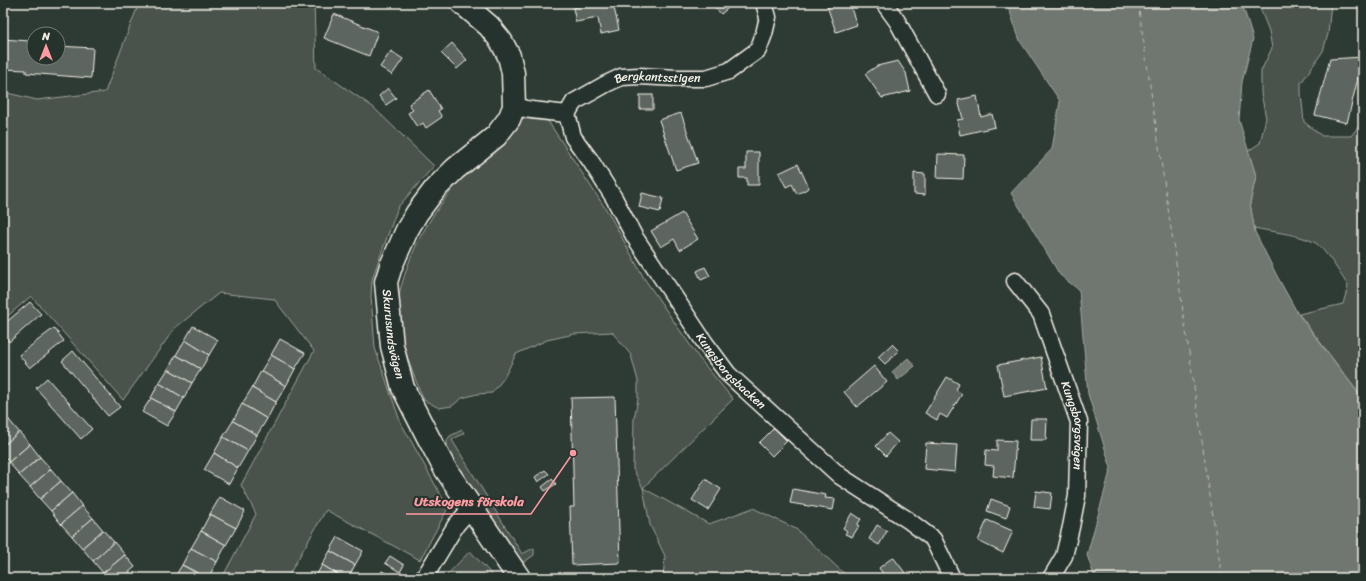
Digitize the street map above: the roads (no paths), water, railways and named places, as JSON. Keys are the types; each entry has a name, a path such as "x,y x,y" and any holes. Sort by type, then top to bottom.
{"street":[{"path":"462,3 489,26 501,41 509,56 513,73 514,107 567,114"},
{"path":"884,3 897,21 937,94"},
{"name":"Bergkantsstigen","path":"567,114 574,102 606,84 621,78 639,76 706,78 729,71 758,50 764,34 769,8"},
{"name":"Skurusundsvägen","path":"514,107 508,119 496,136 455,168 435,189 417,213 407,230 386,282 392,346 404,388 444,467 519,578"},
{"name":"Kungsborgsbacken","path":"567,114 573,137 590,160 614,198 634,236 700,336 728,374 840,476 908,520 932,539 952,578"},
{"name":"Kungsborgsvägen","path":"1015,281 1041,314 1079,422 1077,496 1064,556 1051,578"},
{"path":"424,578 452,531 471,508"}],"place":[{"name":"Utskogens förskola","path":"573,453"}]}
